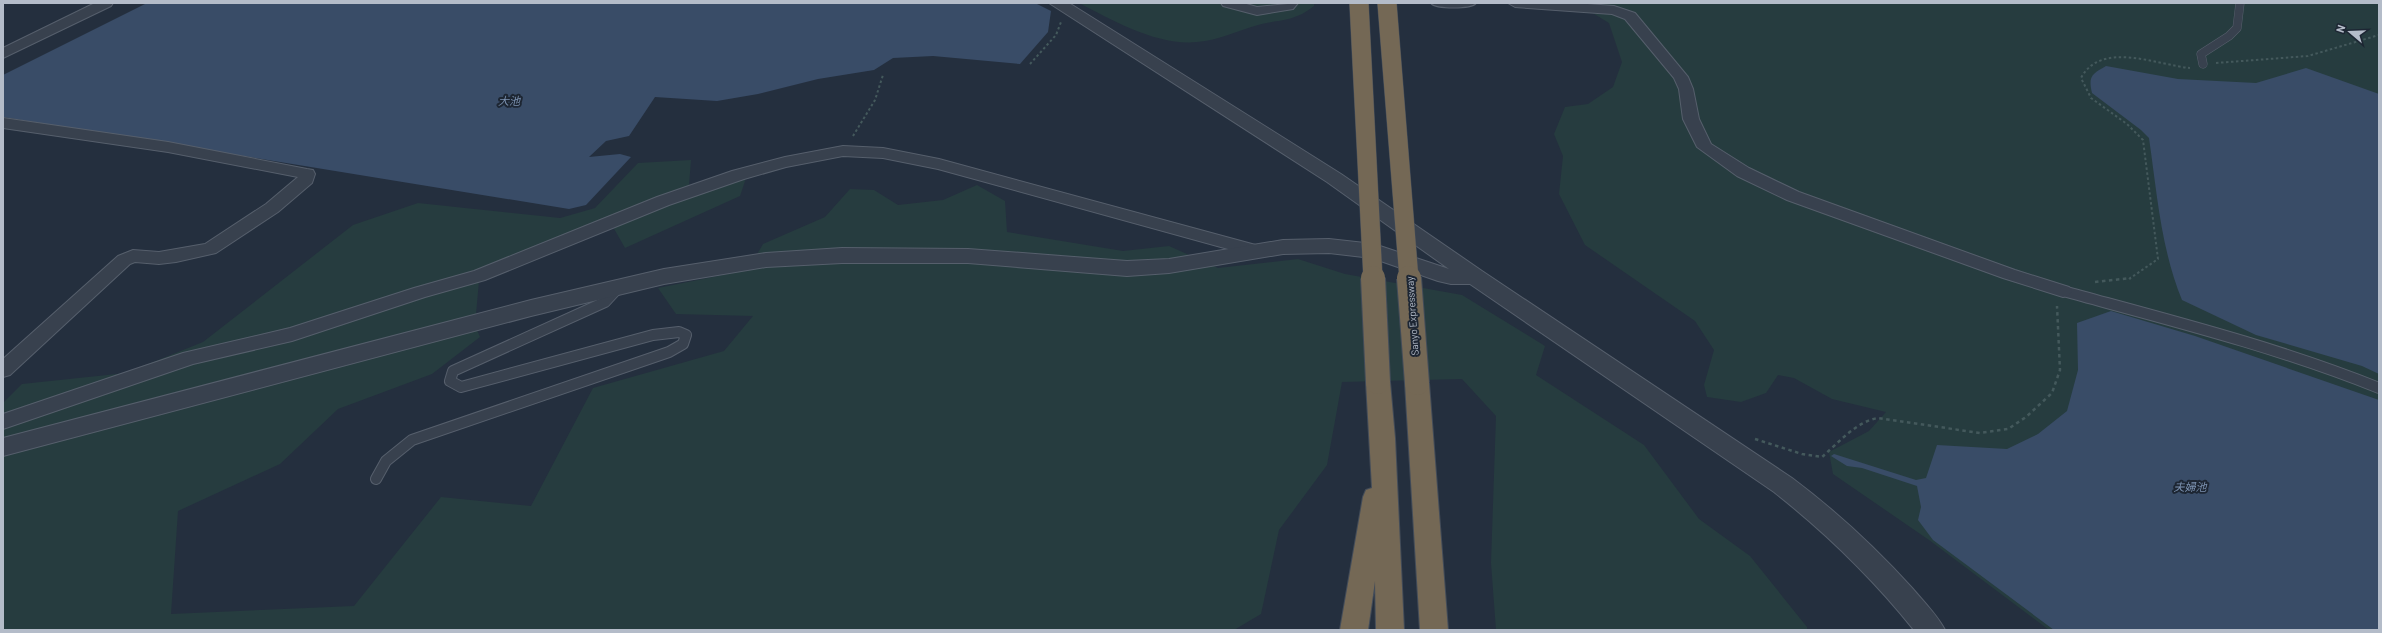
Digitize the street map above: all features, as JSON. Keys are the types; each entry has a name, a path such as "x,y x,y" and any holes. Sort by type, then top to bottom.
{"highway":[{"path":"1359,3 1378,382 1383,438 1390,630"},
{"name":"Sanyo Expressway","path":"1387,3 1417,382 1434,630"},
{"path":"1354,630 1361,598 1383,438"},
{"path":"1426,519 1444,630"}],"street":[{"path":"3,54 106,3"},
{"path":"1228,3 1257,11 1288,6 1291,3"},
{"path":"1438,3 1469,3"},
{"path":"1516,3 1614,10 1630,16 1681,77 1686,89 1691,119 1705,147 1743,172 1800,198 2009,274 2063,291"},
{"path":"1063,7 1334,178 1474,276 1706,431 1808,503 1869,560 1931,630"},
{"path":"3,123 168,147 307,174 306,180 272,208 239,228 223,242 210,249 159,258 133,256 124,260 3,370"},
{"path":"3,422 190,358 292,334 420,292 479,276 663,201 738,175 785,162 843,151 883,153 939,164 1257,251"},
{"path":"3,447 388,344 618,287 730,265 800,257 972,256 1104,268 1149,268 1191,264 1257,251 1302,246 1344,247 1398,258 1448,276 1464,279 1474,276"}],"lane":[{"path":"2203,64 2201,54 2237,28 2240,3"},
{"path":"376,479 379,467 388,455 412,440 669,352 683,344 686,335 679,332 653,335 461,387 450,382 453,371 604,302 618,287"},
{"path":"2063,291 2198,328 2352,377 2379,388"}],"path":[{"path":"1030,64 1056,36 1064,14 1063,7"},
{"path":"1752,438 1802,454 1822,457 1852,431 1870,419 1878,418 1980,433 2008,429 2026,416 2052,393 2060,370 2056,312 2057,295 2063,291 2092,282 2122,282 2133,279 2158,259 2143,140 2138,134 2101,107 2083,89 2081,78 2087,67 2096,61 2106,58 2137,59 2176,68 2191,68 2203,64 2308,56 2379,36"},
{"path":"843,151 875,100 884,75"}],"green space":[{"path":"1079,3 1314,3 1314,6 1294,17 1258,25 1212,40 1189,42 1156,38 1108,18"},
{"path":"1564,3 2379,3 2379,630 2049,630 1929,540 1833,474 1829,452 1869,431 1886,412 1832,399 1794,378 1778,375 1766,393 1741,402 1707,397 1704,385 1714,350 1695,321 1585,245 1559,194 1563,156 1554,134 1565,107 1588,104 1613,87 1622,62 1609,23 1591,12"},
{"path":"691,160 688,198 746,178 740,196 625,248 613,227 479,281 475,325 480,337 432,374 338,409 280,464 178,511 171,614 354,606 441,497 531,506 593,388 724,351 753,316 676,314 658,288 748,270 763,244 825,217 850,189 874,190 898,205 943,200 977,185 1005,201 1007,232 1123,251 1169,246 1218,268 1298,259 1345,274 1462,295 1545,346 1536,375 1644,445 1699,519 1750,556 1807,627 1807,630 1496,630 1491,563 1496,416 1462,379 1342,382 1327,465 1279,530 1261,614 1234,630 3,630 3,403 22,384 126,373 203,342 353,225 418,203 560,218 595,208 638,163"}],"water":[{"name":"大池","path":"147,3 1035,3 1051,11 1048,32 1020,64 933,56 893,58 874,70 818,79 758,94 717,101 655,97 629,136 606,141 589,157 620,154 631,157 586,205 569,209 3,117 3,75"},
{"path":"2106,66 2178,79 2256,83 2306,68 2379,94 2379,374 2362,366 2256,335 2182,300 2164,241 2149,138 2141,130 2092,93 2092,76"},
{"name":"夫婦池","path":"2111,311 2195,336 2379,400 2379,630 2054,630 1933,540 1918,520 1921,507 1917,486 1862,468 1847,466 1831,456 1834,454 1916,480 1926,478 1937,445 2007,449 2038,434 2067,411 2078,370 2077,323"}]}
